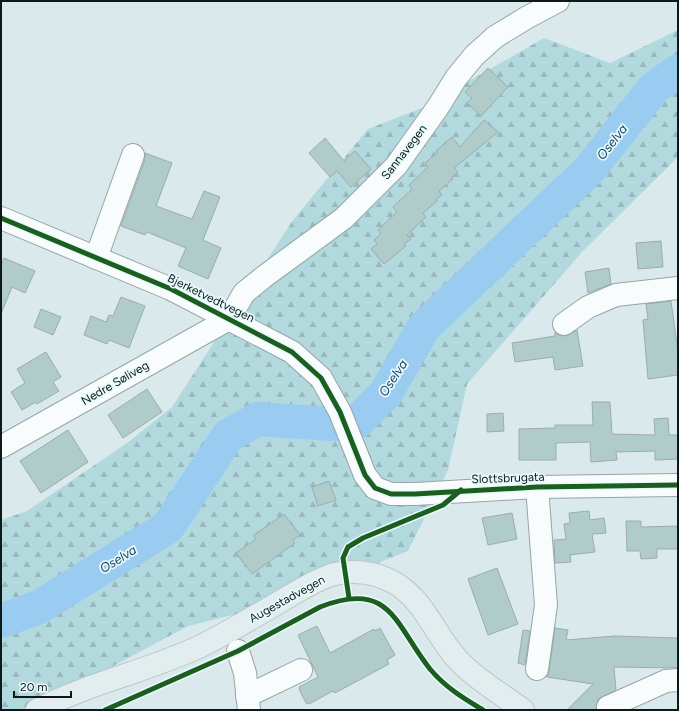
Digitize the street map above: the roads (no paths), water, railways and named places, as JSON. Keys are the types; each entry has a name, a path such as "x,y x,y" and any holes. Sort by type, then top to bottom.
{"main road":[{"name":"Augestadvegen","path":"37,710 199,647 308,586 327,577 346,572 378,576 393,582 405,590 418,602 448,649 461,663 523,710"}],"street":[{"name":"Sannavegen","path":"229,319 244,293 344,218 396,166 438,107 456,78 474,56 495,37 558,1"},
{"path":"96,258 133,155"},
{"name":"Bjerketvedtvegen","path":"1,218 171,290 292,352 321,378 340,412 357,458"},
{"path":"564,324 588,307 616,295 678,288"},
{"name":"Nedre Søliveg","path":"1,448 229,319"},
{"name":"Slottsbrugata","path":"357,458 365,475 375,488 391,494 537,487 678,485"},
{"path":"536,669 546,605 537,487"},
{"path":"238,651 245,673 248,703 301,670"},
{"path":"608,707 666,681 678,680"}],"waterway":[{"name":"Oselva","path":"1,621 39,607 168,527 228,436 258,419 331,424 357,422 386,393 424,327 589,170 654,88 678,71"}]}
